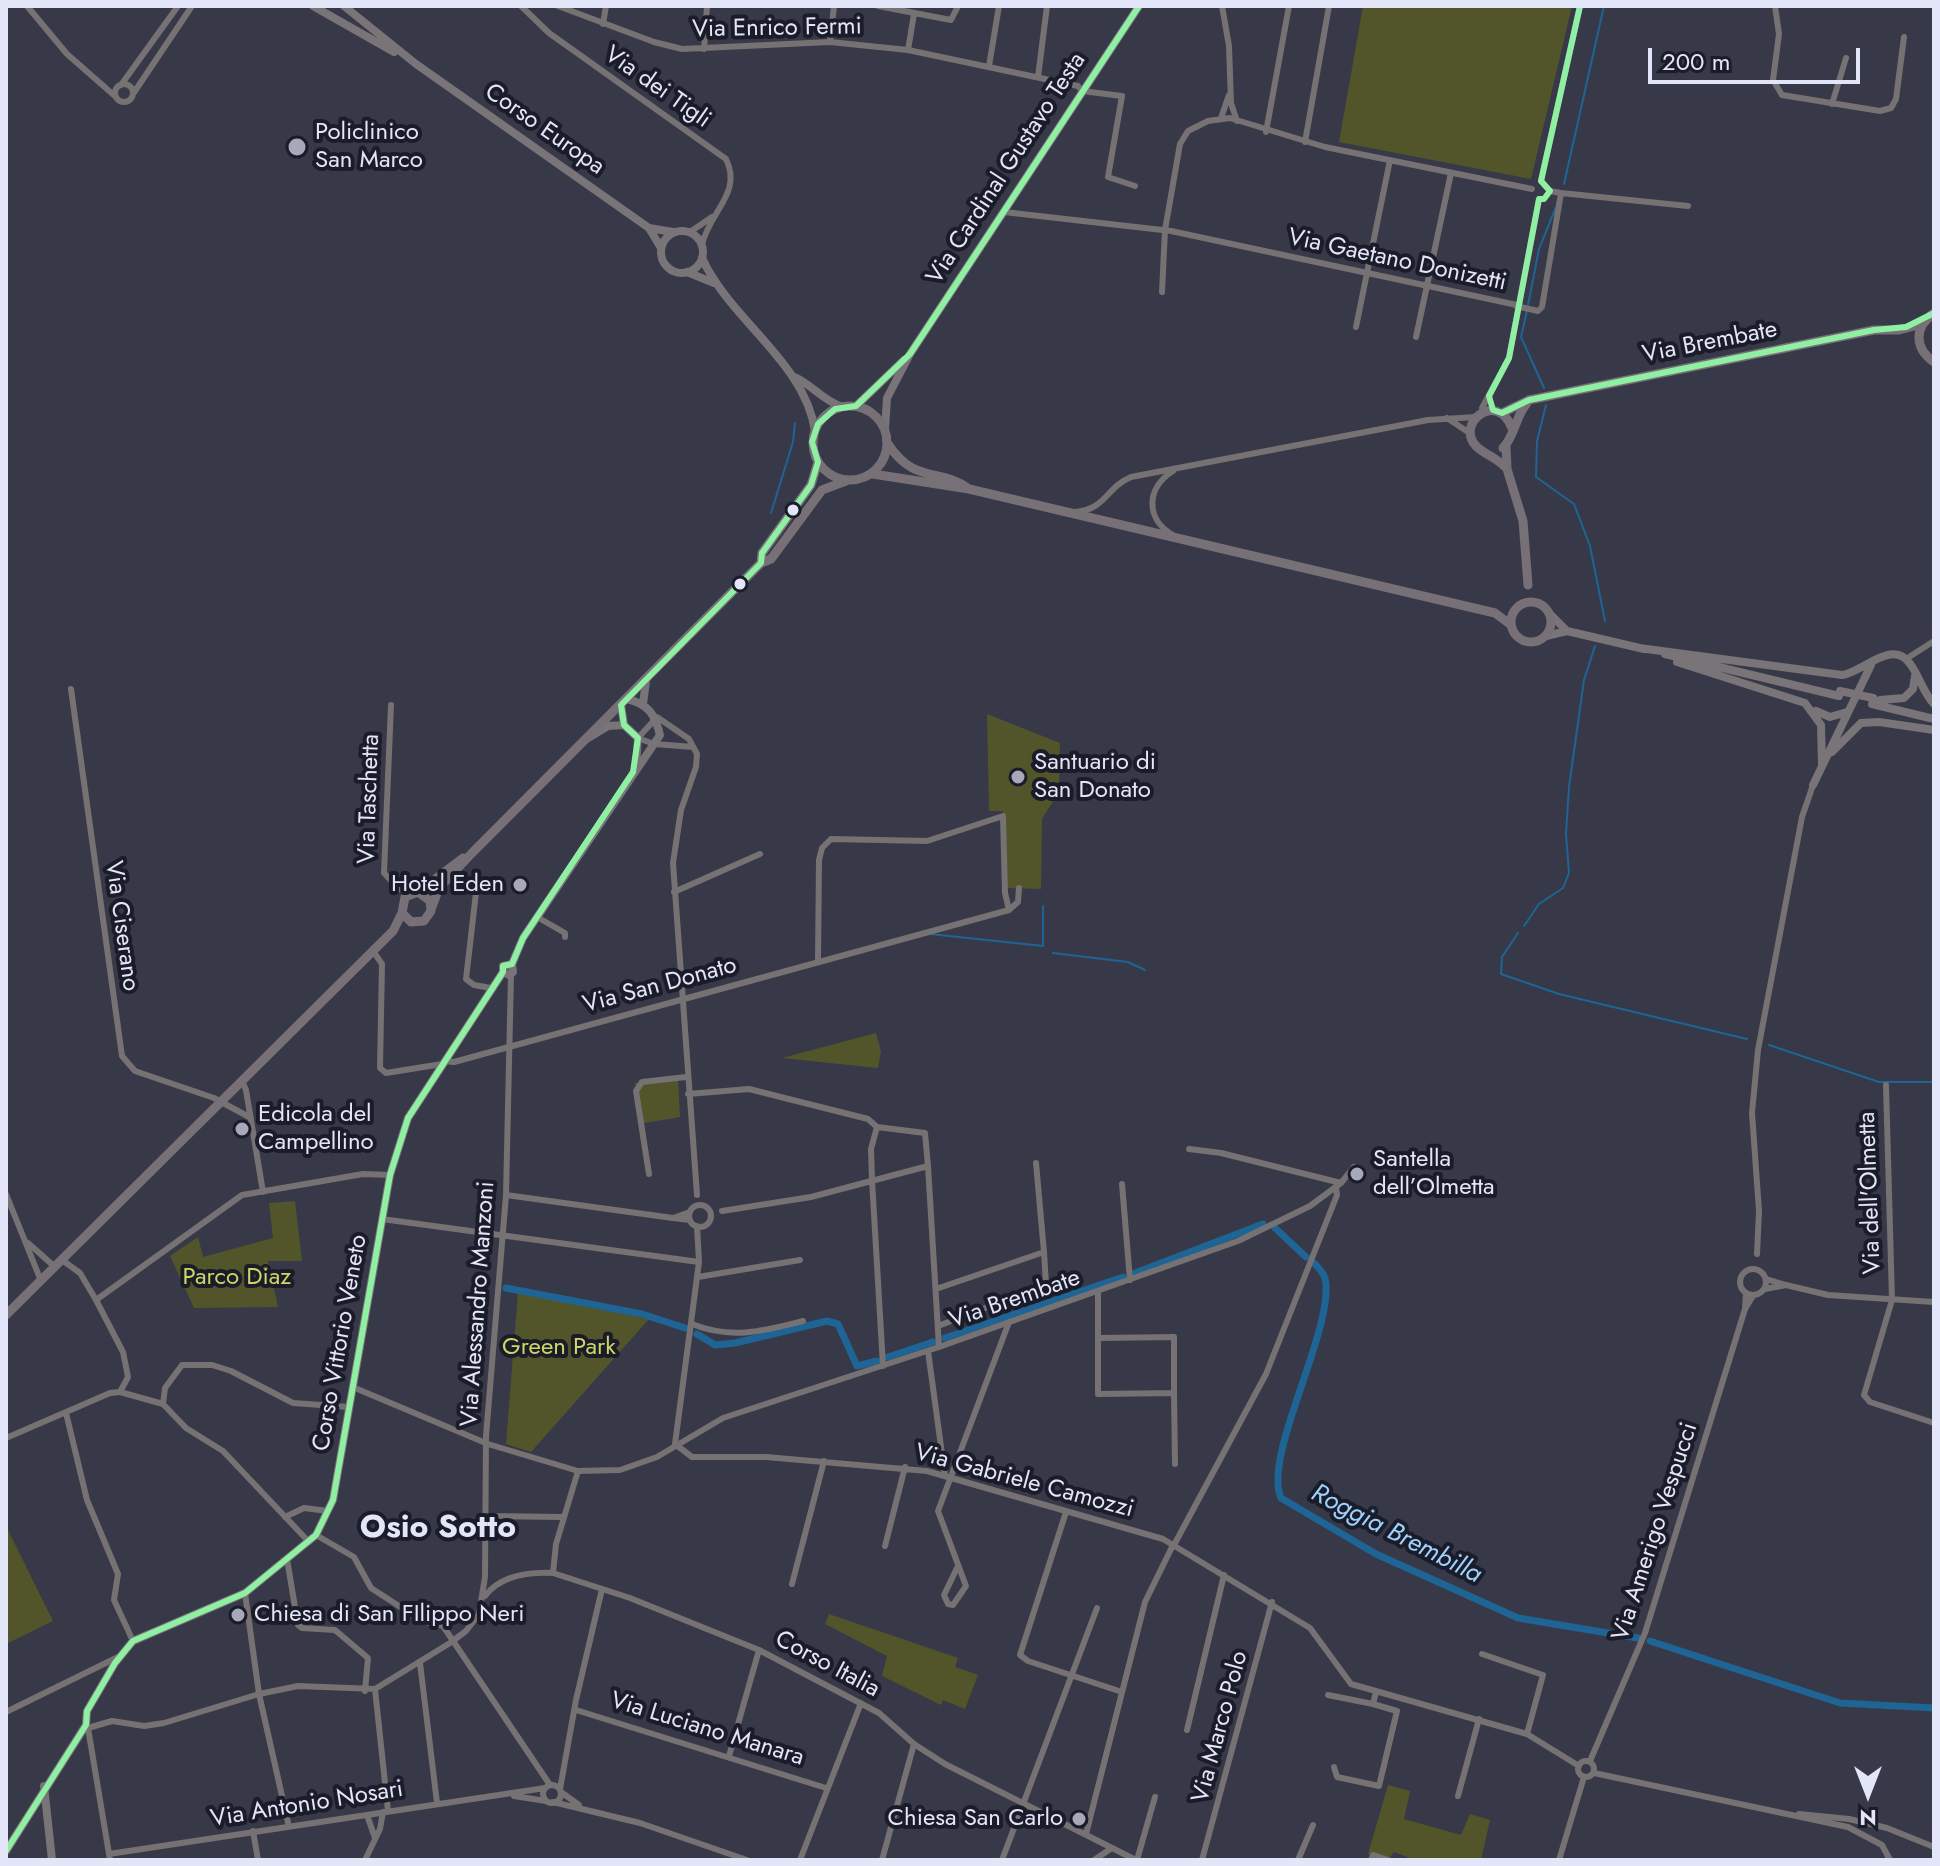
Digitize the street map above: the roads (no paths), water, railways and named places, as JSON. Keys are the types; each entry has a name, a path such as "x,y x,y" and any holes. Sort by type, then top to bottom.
{"main road":[{"name":"Corso Europa","path":"313,6 416,64"},
{"name":"Corso Europa","path":"344,6 416,64 649,228 669,268 714,283"},
{"name":"Via Cardinal Gustavo Testa","path":"885,429 887,398 910,354 1139,6"},
{"name":"Corso Europa","path":"649,228 690,232"},
{"path":"661,248 673,232"},
{"path":"690,232 702,245"},
{"name":"Corso Europa","path":"702,245 702,258 714,283 792,376"},
{"path":"687,272 702,258"},
{"path":"1919,343 1922,324 1933,313 1934,303"},
{"name":"Via Brembate","path":"1489,413 1529,400 1874,330 1899,330 1922,324"},
{"path":"1899,330 1919,343 1924,354 1934,362"},
{"name":"Via Cardinal Gustavo Testa","path":"856,406 910,354"},
{"path":"792,376 801,379 823,400 842,407"},
{"path":"792,376 807,400 815,431 813,452 818,462 830,475 846,481"},
{"path":"1529,400 1512,428 1506,446 1507,469 1523,521 1528,585 1538,603 1567,631"},
{"path":"815,431 828,413 842,407 856,406 873,414 885,429 888,444 884,461 873,474"},
{"path":"1507,469 1489,452 1477,446 1471,434 1489,413 1512,428"},
{"path":"888,444 906,466 969,489"},
{"path":"1489,452 1506,446"},
{"path":"761,563 762,553 811,485 818,462"},
{"path":"393,931 428,918 439,888 761,563 771,559 822,490 873,474 969,489 1495,613 1511,625 1515,635 1525,642 1536,642 1567,631 1840,693 1934,719"},
{"path":"1511,625 1528,585"},
{"path":"1495,613 1538,603"},
{"path":"1546,636 1551,626 1551,615"},
{"path":"1639,648 1842,675 1889,654 1906,659 1934,704"},
{"path":"1639,648 1794,698 1830,717 1847,712"},
{"path":"1813,785 1874,661"},
{"path":"1872,701 1888,702 1904,698 1913,689 1914,671"},
{"path":"643,704 646,681"},
{"path":"537,917 660,735 657,717 643,704 624,702"},
{"path":"624,702 624,725"},
{"path":"1812,709 1823,734 1822,765"},
{"path":"1822,765 1849,732 1861,723 1879,722 1934,730"},
{"path":"587,738 608,726 624,725 638,738 633,772"},
{"path":"6,1315 393,931 402,908 415,892 473,852"},
{"path":"415,892 429,899 432,909"},
{"path":"402,908 407,920 419,923"},
{"name":"Corso Vittorio Veneto","path":"133,1641 245,1593 316,1535 328,1511 355,1388 390,1175 408,1118 491,988 507,973 504,964 512,964 537,917"},
{"path":"6,1851 44,1786 87,1726 87,1711 117,1659 133,1641"},
{"path":"44,1786 52,1860"}],"street":[{"path":"27,6 67,54 116,97 127,102 192,6"},
{"path":"33,14 40,6"},
{"path":"116,97 120,86 178,6"},
{"name":"Via dei Tigli","path":"521,6 549,33 726,159 733,179 730,192 715,215 702,245"},
{"name":"Via Enrico Fermi","path":"558,6 654,42 704,49 830,42 908,50 1078,86 1082,91 1123,97 1108,177 1135,186"},
{"path":"603,24 606,6"},
{"path":"704,49 707,6"},
{"path":"830,42 834,6"},
{"name":"Via Enrico Fermi","path":"878,6 951,20 957,15 958,6"},
{"path":"989,66 999,6"},
{"path":"1038,77 1047,6"},
{"path":"1222,6 1229,46 1230,92 1237,121"},
{"path":"1266,132 1289,6"},
{"path":"1305,142 1329,6"},
{"path":"1532,189 1541,181 1580,6"},
{"path":"1775,6 1779,34 1773,80 1782,95 1880,111 1891,108 1896,99 1904,37"},
{"path":"908,50 914,14"},
{"path":"161,30 170,37"},
{"path":"1832,104 1846,58"},
{"path":"97,81 129,86 133,94"},
{"path":"1220,119 1230,92"},
{"path":"1162,292 1165,230 1182,138 1196,126 1220,119 1237,121 1305,142 1532,189 1539,199 1544,199 1550,191"},
{"path":"1356,327 1390,160"},
{"path":"1416,337 1451,173"},
{"path":"1541,181 1550,191 1561,193 1688,206"},
{"path":"1067,513 1095,508 1123,481 1447,418 1489,413 1489,396 1509,358 1519,306 1542,307 1561,193"},
{"name":"Via Gaetano Donizetti","path":"1004,212 1165,230 1519,306 1539,199"},
{"name":"Via dei Tigli","path":"690,232 715,215"},
{"path":"1447,418 1471,434"},
{"path":"1180,468 1157,486 1151,503 1158,523 1180,540"},
{"path":"1906,659 1934,641"},
{"name":"Via Ciserano","path":"71,689 122,1056 135,1071 222,1102 249,1117"},
{"name":"Via Taschetta","path":"391,705 384,873 399,889 402,908"},
{"path":"690,1220 697,1195 674,892 676,832 696,767 693,747 689,739 657,717 638,738 654,744 693,747"},
{"path":"660,735 668,724"},
{"name":"Via Amerigo Vespucci","path":"1590,1761 1645,1633 1745,1309 1749,1294 1741,1278 1755,1270 1759,1211 1752,1113 1758,1050 1802,817 1813,785"},
{"path":"818,962 819,860 822,848 831,839 927,841 1003,816 1005,893 1009,910 1018,902 1019,888"},
{"path":"674,892 760,854"},
{"path":"477,884 466,979 474,985 491,988"},
{"name":"Via Taschetta","path":"399,889 415,892"},
{"name":"Via San Donato","path":"443,1062 454,1062 1009,910"},
{"path":"537,917 565,933 565,937"},
{"path":"373,951 382,964 380,1068 386,1073 443,1062"},
{"name":"Via Alessandro Manzoni","path":"452,1641 466,1631 479,1614 483,1599 488,1444 506,1195 511,1045 507,973"},
{"path":"649,1174 636,1091 642,1082 686,1077"},
{"path":"242,1081 263,1192"},
{"name":"Via dell'Olmetta","path":"1886,1085 1892,1300"},
{"path":"688,1094 749,1089 868,1119 877,1127 925,1133 924,1166 939,1347"},
{"path":"877,1127 871,1149 883,1366"},
{"path":"1086,1834 1145,1602 1266,1374 1337,1195 1338,1185 1221,1153 1189,1149"},
{"path":"938,1326 1046,1285 1036,1163"},
{"path":"673,1218 692,1210 706,1208 722,1211 811,1197 924,1166"},
{"name":"Via Brembate","path":"355,1388 488,1444 578,1471 600,1472 638,1465 723,1418 1098,1292 1274,1225 1310,1206 1338,1185 1354,1167"},
{"path":"96,1300 123,1278 186,1238 234,1198 363,1174 390,1175"},
{"path":"1122,1184 1130,1280"},
{"path":"6,1194 41,1281"},
{"path":"506,1195 690,1220 697,1226 698,1277 675,1444"},
{"path":"697,1195 710,1219"},
{"path":"697,1226 722,1211"},
{"path":"382,1219 699,1262"},
{"path":"28,1243 59,1264 80,1273 128,1365 128,1377 120,1392"},
{"path":"936,1289 1044,1252"},
{"path":"698,1277 800,1260"},
{"path":"1755,1270 1766,1279 1765,1289"},
{"name":"Via dell'Olmetta","path":"1766,1279 1828,1295 1934,1302"},
{"path":"1749,1294 1786,1285"},
{"path":"1098,1292 1098,1394 1174,1393"},
{"path":"1892,1300 1864,1395 1870,1402 1934,1423"},
{"path":"692,1324 722,1334 742,1335 803,1321"},
{"path":"957,1568 944,1595 948,1604 953,1605 966,1586 937,1516 947,1477 1009,1322"},
{"path":"1098,1338 1174,1337 1175,1464"},
{"path":"928,1351 947,1477"},
{"path":"163,1404 165,1388 182,1365 212,1365 231,1371 293,1403 349,1407"},
{"path":"6,1438 120,1392 163,1404 186,1428 223,1451 309,1542"},
{"path":"66,1413 87,1500 118,1574 114,1600 133,1641"},
{"name":"Via Gabriele Camozzi","path":"675,1444 692,1457 733,1455 905,1467 1174,1545 1272,1602 1317,1635 1351,1684 1527,1734 1579,1766"},
{"path":"792,1584 824,1461"},
{"path":"885,1546 905,1467"},
{"path":"553,1573 563,1517 578,1471"},
{"path":"285,1517 304,1508 328,1511"},
{"path":"1066,1512 1020,1650 1028,1661 1122,1692"},
{"path":"486,1516 563,1517"},
{"path":"316,1535 354,1557 371,1588 422,1621 443,1626 554,1788 559,1799 551,1802 543,1796 554,1788 561,1773 602,1589"},
{"path":"287,1559 298,1625 302,1628 335,1630 368,1658 365,1691"},
{"name":"Corso Italia","path":"483,1599 492,1587 523,1574 553,1573 715,1629 879,1713 914,1744 945,1764 1137,1860"},
{"path":"1187,1730 1224,1575"},
{"path":"245,1593 259,1694 289,1827"},
{"name":"Via Marco Polo","path":"1202,1860 1272,1602"},
{"path":"1002,1860 1021,1802 1097,1608"},
{"path":"109,1857 87,1726 112,1721 144,1726 164,1723 259,1694 298,1686 375,1689 452,1641"},
{"path":"729,1756 759,1650"},
{"path":"1482,1654 1543,1675 1527,1734"},
{"path":"6,1712 117,1659"},
{"path":"420,1663 437,1803"},
{"path":"101,1665 108,1674"},
{"path":"365,1860 386,1812 375,1689"},
{"path":"1373,1704 1376,1692"},
{"path":"1328,1695 1397,1711 1379,1786 1337,1777 1334,1767"},
{"path":"800,1860 861,1703"},
{"name":"Via Luciano Manara","path":"576,1710 826,1788"},
{"path":"1458,1796 1479,1719"},
{"path":"882,1860 914,1744"},
{"path":"1559,1860 1584,1777 1579,1766 1590,1761 1594,1773"},
{"path":"1584,1777 1594,1773 1848,1827 1882,1845 1890,1860"},
{"path":"554,1788 582,1807 701,1842 747,1860"},
{"name":"Via Antonio Nosari","path":"109,1857 253,1831 554,1788"},
{"name":"Via Antonio Nosari","path":"511,1795 582,1807"},
{"path":"1137,1860 1155,1797"},
{"path":"1779,1814 1849,1819 1934,1847"},
{"path":"367,1815 375,1838"},
{"path":"1298,1860 1313,1825"},
{"path":"253,1831 258,1860"},
{"path":"1094,1860 1112,1848"},
{"path":"1371,1860 1373,1855 1388,1860"}],"waterway":[{"name":"Roggia Brembilla","path":"1564,184 1604,6"},
{"name":"Roggia Brembilla","path":"1528,305 1539,249 1556,207"},
{"name":"Roggia Brembilla","path":"1527,311 1521,337 1544,388"},
{"name":"Roggia Brembilla","path":"1546,405 1537,441 1536,477 1574,504 1590,546 1605,621"},
{"path":"771,513 793,442 795,423"},
{"name":"Roggia Brembilla","path":"1524,926 1539,904 1563,888 1569,873 1566,834 1569,787 1584,680 1595,646"},
{"path":"930,934 1043,946 1043,906"},
{"name":"Roggia Brembilla","path":"1518,933 1502,957 1501,974 1559,994 1747,1039"},
{"path":"1053,953 1128,962 1145,970"},
{"name":"Roggia Brembilla","path":"1769,1045 1879,1082 1934,1082"},
{"name":"Roggia Brembilla","path":"1135,1273 1263,1224"},
{"name":"Roggia Brembilla","path":"1275,1228 1306,1257"},
{"name":"Roggia Brembilla","path":"1314,1263 1325,1278 1325,1300 1320,1327 1281,1452 1278,1478 1281,1498 1376,1554 1518,1618 1638,1638"},
{"name":"Roggia Brembilla","path":"945,1338 1123,1277"},
{"name":"Roggia Brembilla","path":"506,1288 642,1314 685,1328"},
{"name":"Roggia Brembilla","path":"697,1334 715,1345 827,1321 838,1324 857,1366 877,1361"},
{"name":"Roggia Brembilla","path":"888,1357 933,1342"},
{"name":"Roggia Brembilla","path":"1650,1641 1840,1703 1934,1708"}],"place":[{"name":"Policlinico San Marco","path":"297,147"},
{"name":"Santuario di San Donato","path":"1018,777"},
{"name":"Hotel Eden","path":"520,885"},
{"name":"Edicola del Campellino","path":"242,1129"},
{"name":"Santella dell’Olmetta","path":"1357,1174"},
{"name":"Chiesa di San FIlippo Neri","path":"238,1615"},
{"name":"Chiesa San Carlo","path":"1079,1819"}],"district":[{"name":"Osio Sotto","path":"438,1529"}],"park label":[{"name":"Parco Diaz","path":"237,1278"},
{"name":"Green Park","path":"559,1348"}]}
